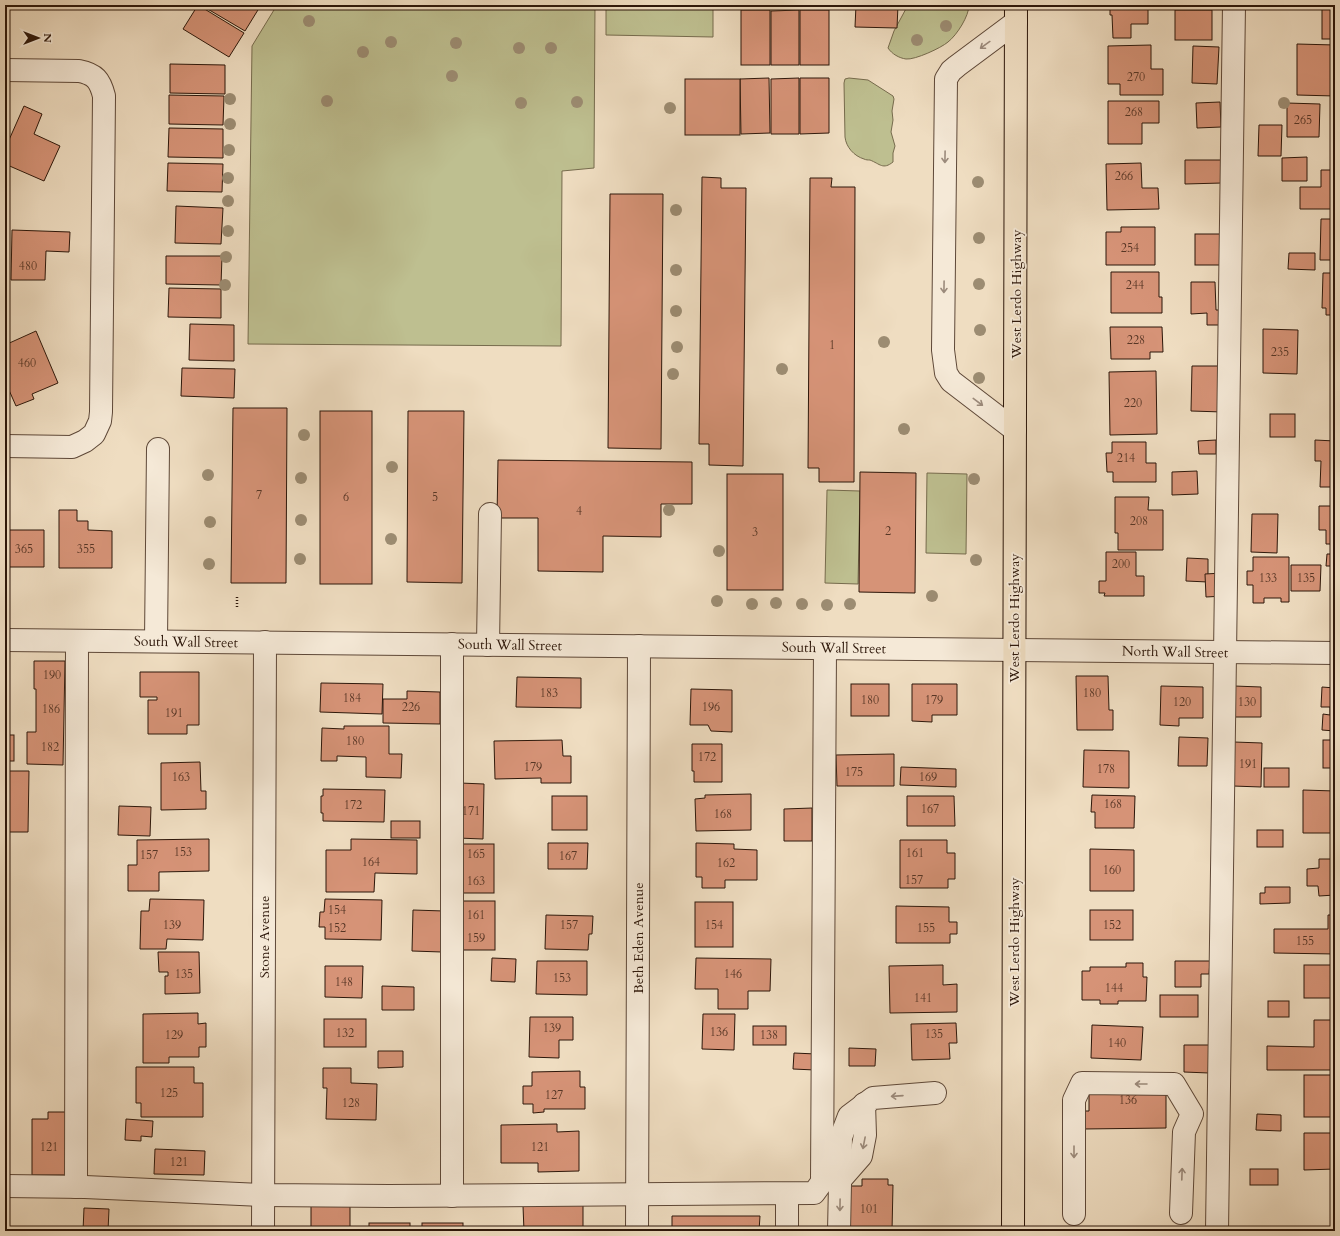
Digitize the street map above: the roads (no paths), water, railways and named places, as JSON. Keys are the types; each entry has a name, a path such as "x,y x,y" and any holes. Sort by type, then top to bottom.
{"main road":[{"name":"West Lerdo Highway","path":"1013,1231 1016,14"}],"street":[{"path":"1217,1231 1234,5"},
{"path":"1015,430 951,381 946,373 943,350 946,79 956,66 1016,14"},
{"path":"5,70 79,71 88,73 96,78 101,86 104,96 100,421 94,434 85,441 72,447 5,446"},
{"path":"156,641 158,449"},
{"path":"488,645 490,514"},
{"name":"South Wall Street","path":"5,640 1014,650"},
{"path":"76,1187 77,641"},
{"name":"Stone Avenue","path":"263,1231 265,642"},
{"path":"452,644 452,1196"},
{"name":"Beth Eden Avenue","path":"637,1231 639,646"},
{"path":"5,1186 76,1187 264,1195 452,1196 814,1194 822,1182 825,648"},
{"name":"North Wall Street","path":"1014,650 1335,653"},
{"path":"1078,1220 1074,1100 1082,1084 1174,1084 1192,1114 1184,1132 1181,1213"},
{"path":"839,1231 840,1180 861,1156 865,1135 864,1104 873,1098 936,1093"},
{"path":"787,1194 787,1231"}]}
